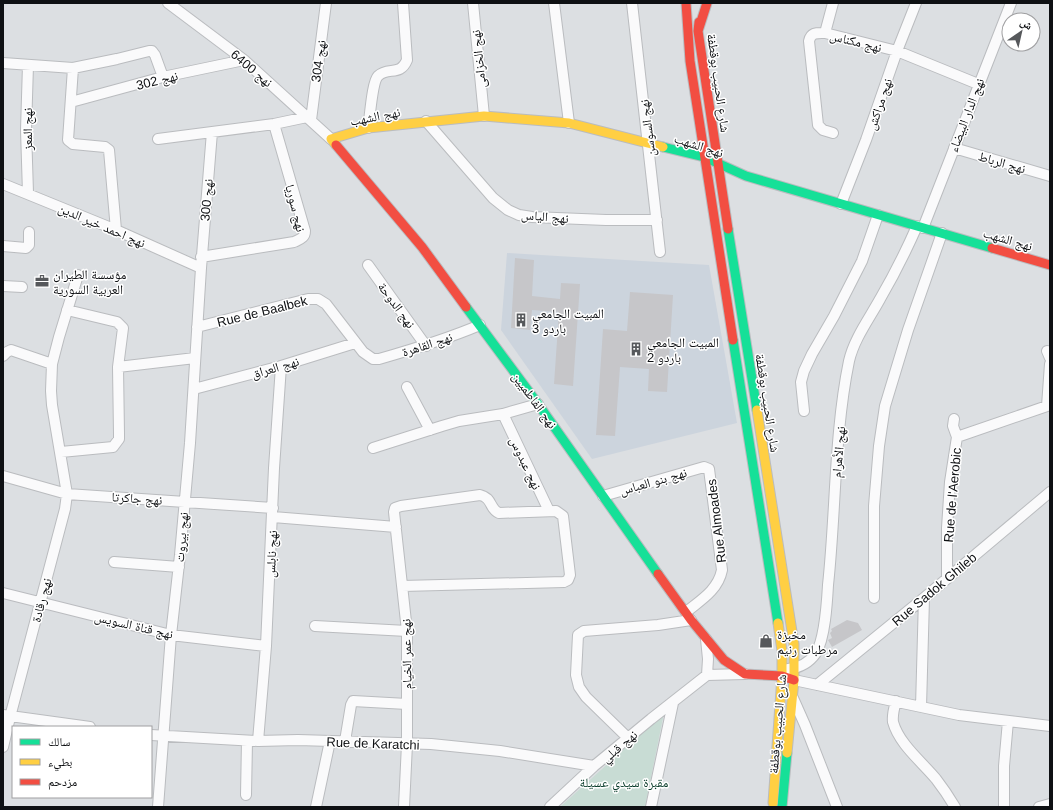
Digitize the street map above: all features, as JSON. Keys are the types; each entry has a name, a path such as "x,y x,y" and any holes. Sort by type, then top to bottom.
{"main road":[{"name":"شارع الحبيب بوقطفة","path":"686,3 690,61 704,157 773,585 782,651 782,673 773,807"},
{"name":"شارع الحبيب بوقطفة","path":"701,3 698,31 717,162 794,644 795,669 793,698 782,807"},
{"path":"698,31 707,3"},
{"name":"نهج الشهب","path":"331,139 368,128 484,116 569,123 704,157 746,176 1050,265"},
{"name":"نهج الفاطميين","path":"331,139 422,247 538,404 688,616 724,660 745,674"},
{"path":"745,674 782,673 794,680"}],"street":[{"name":"نهج 6400","path":"168,3 244,60 331,139"},
{"name":"نهج 304","path":"309,118 326,3"},
{"path":"368,128 374,85 377,77 382,73 399,70 404,66 407,60 403,3"},
{"name":"نهج الخزامى","path":"473,3 484,116"},
{"path":"554,3 569,123"},
{"name":"نهج السوسن","path":"632,3 660,252"},
{"path":"824,33 833,3"},
{"name":"نهج مراكش","path":"841,204 866,140 896,51 916,3"},
{"name":"نهج الدار البيضاء","path":"920,227 954,148 1011,3"},
{"name":"نهج مكناس","path":"833,133 823,130 818,125 809,41 812,34 824,33 896,51 978,84"},
{"path":"3,63 73,68 118,59 149,50 155,55 163,78"},
{"name":"نهج 302","path":"71,102 163,78 244,60"},
{"name":"نهج المعز","path":"28,65 26,130 28,193"},
{"path":"73,68 68,140 73,144 105,147 109,150 116,230"},
{"path":"158,139 309,118"},
{"name":"نهج الياس","path":"426,121 493,198 508,210 519,215 599,220 657,220"},
{"name":"نهج سوريا","path":"201,263 294,242 305,235 274,124"},
{"name":"نهج 300","path":"201,263 212,132"},
{"name":"نهج الرباط","path":"954,148 1050,176"},
{"name":"نهج احمد خير الدين","path":"3,184 201,263"},
{"path":"804,411 801,382 804,371 862,261 878,215"},
{"name":"نهج الأهرام","path":"795,669 803,665 816,652 824,625 831,561 839,437 849,360 857,339 920,227"},
{"path":"3,246 26,248 29,244 29,232"},
{"path":"874,598 874,506 879,446 885,406 908,330 942,233"},
{"name":"نهج بيروت","path":"158,807 171,635 179,567 194,389 201,263"},
{"name":"نهج الدوحة","path":"368,264 426,346"},
{"name":"نهج رقادة","path":"3,747 6,716 40,603 65,509 67,494 50,391 52,364 78,275"},
{"path":"3,286 22,287"},
{"name":"Rue de Baalbek","path":"197,327 315,298 326,304 355,343 363,352 372,358"},
{"path":"61,452 112,447 119,439 118,367 123,328 121,324 117,322 67,310"},
{"name":"نهج القاهرة","path":"372,358 379,358 426,346 480,325"},
{"name":"نهج العراق","path":"194,389 281,366 355,343"},
{"path":"3,356 11,350 52,364"},
{"path":"118,367 195,358"},
{"path":"1048,406 1050,364"},
{"name":"نهج نابلس","path":"246,795 266,646 281,366"},
{"path":"407,387 430,430"},
{"path":"373,448 459,421 503,414 538,404"},
{"name":"Rue de l'Aerobic","path":"947,579 947,528 950,482 957,437 1048,406"},
{"name":"نهج عبدوس","path":"503,414 549,511"},
{"path":"954,419 953,426 957,437"},
{"name":"نهج بنو العباس","path":"603,496 704,467"},
{"name":"Rue Almoades","path":"688,616 708,595 720,578 722,570 710,471 707,467 704,467"},
{"name":"نهج جاكرتا","path":"3,476 67,494 184,501 396,527"},
{"name":"Rue Sadok Ghileb","path":"817,685 947,579 1050,492"},
{"name":"نهج عمر الخيام","path":"404,807 407,744 407,631 394,510 395,508 401,506 480,495 485,496 493,509 500,513 549,511"},
{"path":"402,586 564,582 568,580 570,575 564,520 559,512 549,511"},
{"path":"114,562 179,567"},
{"name":"نهج قناة السويس","path":"3,593 171,635 266,646"},
{"path":"921,706 924,598"},
{"path":"628,738 586,697 579,687 576,675 578,635 584,631 658,625 688,616"},
{"path":"315,626 407,631"},
{"path":"706,639 708,659 707,675 745,674"},
{"path":"782,673 795,669"},
{"name":"نهج قبلي","path":"550,807 594,766 707,675"},
{"path":"794,680 959,715 1050,726"},
{"path":"793,698 806,725 837,807"},
{"path":"896,701 893,711 893,721 896,731 921,764 935,778 955,807"},
{"path":"345,741 350,705 353,702 407,704"},
{"path":"651,807 673,703"},
{"path":"6,716 82,726"},
{"path":"1004,807 1004,766 1008,721"},
{"name":"Rue de Karatchi","path":"152,734 253,741 298,740 431,744 500,752 594,766"},
{"path":"316,807 330,741"},
{"path":"1040,807 1050,804"}],"shaded area":[{"path":"507,253 709,265 737,423 592,459 501,330"}],"green space":[{"name":"مقبرة سيدي عسيلة","path":"664,713 645,807 560,807"}],"building":[{"name":"المبيت الجامعي باردو 3","path":"515,258 534,260 532,296 560,299 561,283 580,284 573,386 554,384 559,312 532,310 530,330 511,328"},
{"name":"المبيت الجامعي باردو 2","path":"630,292 673,295 667,392 648,391 649,369 620,367 615,436 596,435 603,329 627,331"},
{"path":"847,620 858,623 862,630 832,647 828,640 832,638 830,633 832,631 831,629"}],"traffic: fast":[{"path":"663,147 704,157 746,176 992,248"},
{"path":"728,229 757,410"},
{"path":"466,307 538,404 658,574"},
{"path":"733,340 778,623"},
{"path":"782,807 787,753"}],"traffic: slow":[{"path":"336,145 331,139 368,128 484,116 569,123 663,147"},
{"path":"757,410 794,644 794,680 787,753"},
{"path":"773,803 782,676 782,651 778,623"}],"traffic: jam":[{"path":"686,3 690,61 733,340"},
{"path":"698,31 707,3"},
{"path":"699,22 698,31 728,229"},
{"path":"336,145 422,247 466,307"},
{"path":"992,248 1050,265"},
{"path":"658,574 691,620 724,660 745,674 782,676 794,680"}],"place":[{"name":"مؤسسة الطيران العربية السورية","path":"42,281"},
{"name":"المبيت الجامعي باردو 3","path":"521,320"},
{"name":"المبيت الجامعي باردو 2","path":"636,349"},
{"name":"مخبزة مرطبات رنيم","path":"766,641"}]}
